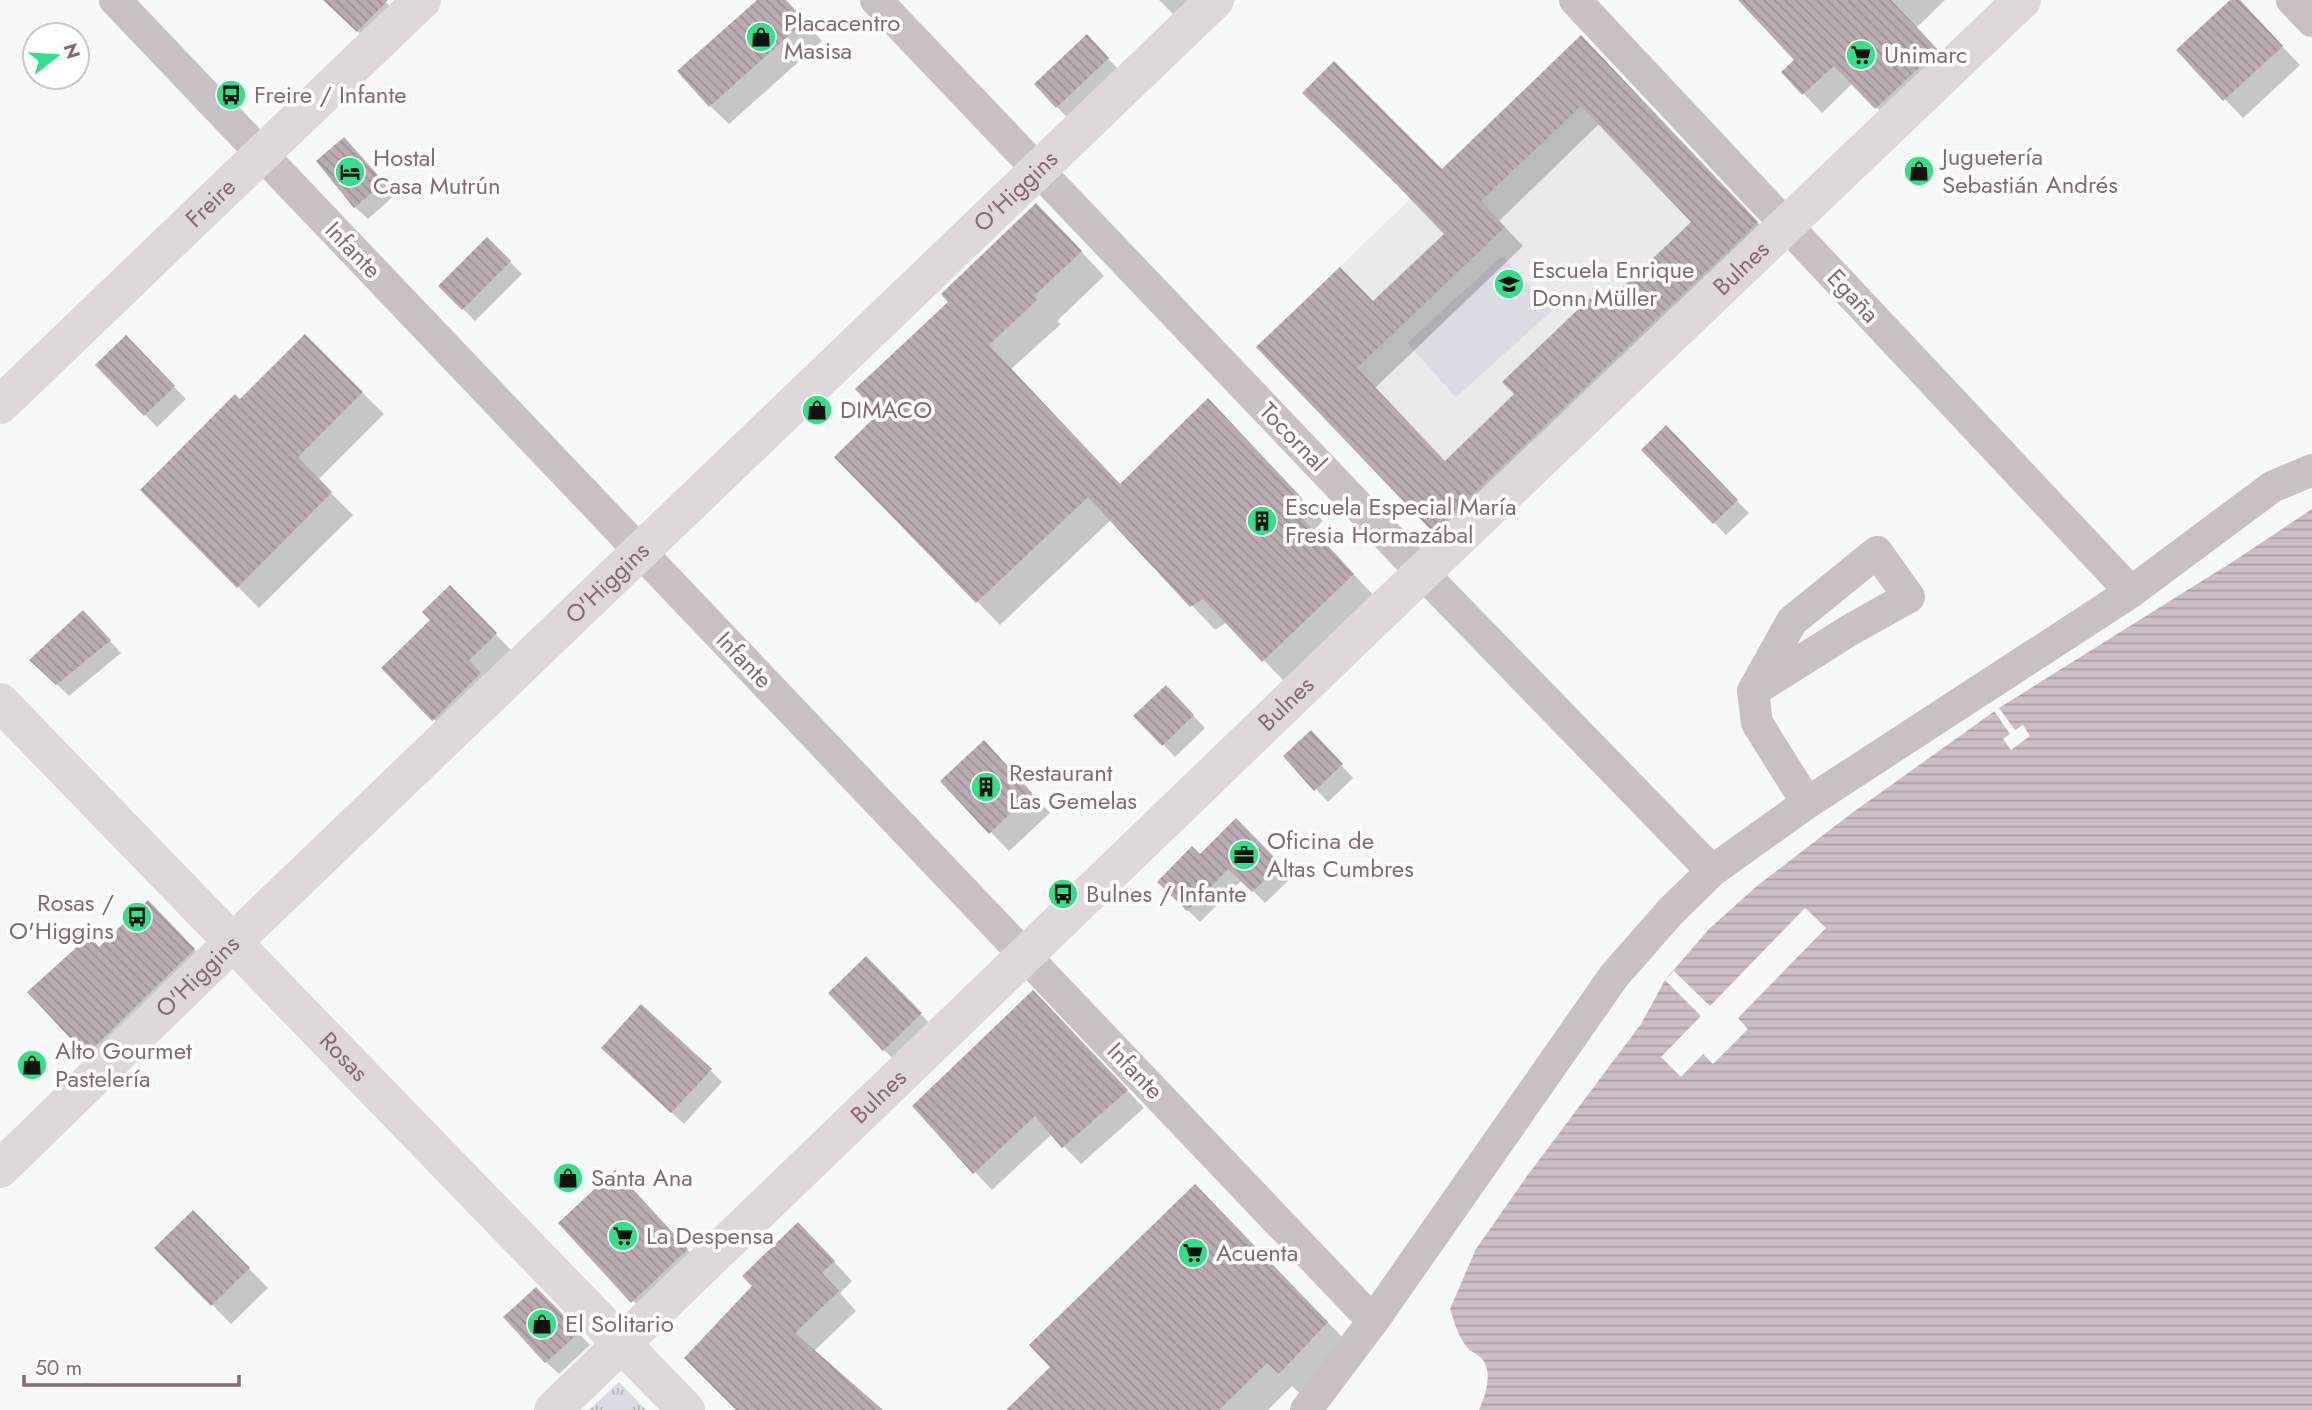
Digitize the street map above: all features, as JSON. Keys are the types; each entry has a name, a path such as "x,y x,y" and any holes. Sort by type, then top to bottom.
{"main road":[{"name":"Freire","path":"0,405 422,0"},
{"name":"O'Higgins","path":"0,1169 1215,0"},
{"name":"Bulnes","path":"553,1410 2022,0"},
{"name":"Rosas","path":"0,702 686,1410"}],"street":[{"name":"Infante","path":"115,0 1373,1321"},
{"name":"Tocornal","path":"876,0 1422,573 1712,871"},
{"name":"Egaña","path":"1574,0 2131,592"},
{"path":"2292,0 2312,21"},
{"path":"1306,1410 1373,1321 1614,976 1671,911 1712,871 1807,803 2131,592 2272,487 2312,448"},
{"path":"2272,487 2312,470"},
{"path":"1753,691 1850,630 1909,597 1877,552 1793,621 1753,691 1757,723 1807,803"}],"shaded area":[{"name":"Escuela Enrique Donn Müller","path":"1581,35 1760,223 1434,534 1256,347"},
{"path":"2312,509 2312,1410 1479,1410 1487,1385 1486,1366 1463,1342 1450,1309 1476,1249 1641,1024 1665,980 1709,929 1758,885 1852,813 1999,708"}],"green space":[{"path":"1502,256 1552,311 1456,397 1407,343"},
{"path":"619,1382 646,1410 589,1410"}],"pier":[{"path":"1999,708 2015,730 2023,725 2030,736 2011,750 2003,739 2010,734 1994,711"},
{"path":"1805,908 1826,928 1738,1018 1748,1029 1713,1064 1703,1054 1681,1077 1661,1057 1701,1016 1665,980 1674,971 1710,1006"}],"building":[{"path":"323,0 388,0 357,32"},
{"path":"757,0 786,0 805,21 709,107 677,71"},
{"name":"Unimarc","path":"1738,0 1891,0 1938,50 1875,109 1834,66 1802,95 1781,72 1794,60"},
{"path":"2230,0 2240,0 2283,46 2223,101 2176,50"},
{"path":"1087,34 1109,58 1056,108 1034,84"},
{"path":"1581,35 1758,222 1433,532 1256,347 1340,267 1373,301 1444,234 1302,93 1334,61 1442,169","holes":["1581,106 1691,222 1600,309 1590,298 1502,382 1514,394 1445,461 1357,368 1505,227 1481,201"]},
{"name":"Hostal Casa Mutrún","path":"344,137 384,182 354,208 316,161"},
{"path":"1036,203 1082,251 1034,296 1038,299 989,345 1120,484 1208,398 1301,497 1291,506 1354,574 1262,662 1203,599 1190,607 1088,497 976,603 834,457 878,414 855,389 948,302 941,294"},
{"path":"487,237 511,261 462,310 438,286"},
{"path":"305,334 363,392 298,457 332,492 237,588 140,490 235,394 240,399"},
{"path":"126,335 175,386 144,416 95,365"},
{"path":"1666,425 1738,500 1713,524 1641,450"},
{"path":"450,585 497,633 469,660 481,673 432,721 381,668 430,620 422,612"},
{"path":"83,610 111,640 56,685 29,660"},
{"path":"1166,685 1194,715 1162,746 1133,716"},
{"path":"1311,730 1343,764 1314,791 1283,756"},
{"name":"Restaurant Las Gemelas","path":"984,740 1032,793 989,834 940,781"},
{"path":"1236,818 1281,864 1252,892 1228,869 1187,911 1157,882 1192,846 1200,854"},
{"path":"148,900 195,949 86,1055 27,992 89,936 99,947"},
{"path":"866,956 922,1013 883,1051 828,993"},
{"path":"1033,990 1128,1090 1062,1148 1035,1116 973,1174 912,1106"},
{"path":"641,1004 712,1069 671,1113 601,1048"},
{"name":"La Despensa","path":"615,1170 688,1249 631,1303 558,1223"},
{"name":"Acuenta","path":"1195,1184 1328,1322 1279,1374 1267,1363 1219,1410 1006,1410 1050,1367 1029,1345"},
{"path":"193,1210 250,1268 211,1306 154,1248"},
{"path":"798,1222 835,1261 822,1273 839,1291 795,1333 883,1410 736,1410 684,1358 752,1286 742,1276"},
{"name":"El Solitario","path":"536,1287 580,1332 545,1363 503,1317"}],"place":[{"name":"Placacentro Masisa","path":"761,37"},
{"name":"Unimarc","path":"1861,55"},
{"name":"Freire / Infante","path":"231,95"},
{"name":"Juguetería Sebastián Andrés","path":"1919,171"},
{"name":"Hostal Casa Mutrún","path":"350,172"},
{"name":"Escuela Enrique Donn Müller","path":"1509,284"},
{"name":"DIMACO","path":"817,410"},
{"name":"Escuela Especial María Fresia Hormazábal","path":"1262,521"},
{"name":"Restaurant Las Gemelas","path":"986,787"},
{"name":"Oficina de Altas Cumbres","path":"1244,855"},
{"name":"Bulnes / Infante","path":"1063,894"},
{"name":"Rosas / O'Higgins","path":"137,917"},
{"name":"Alto Gourmet Pastelería","path":"32,1065"},
{"name":"Santa Ana","path":"568,1178"},
{"name":"La Despensa","path":"623,1236"},
{"name":"Acuenta","path":"1193,1253"},
{"name":"El Solitario","path":"542,1324"}]}
